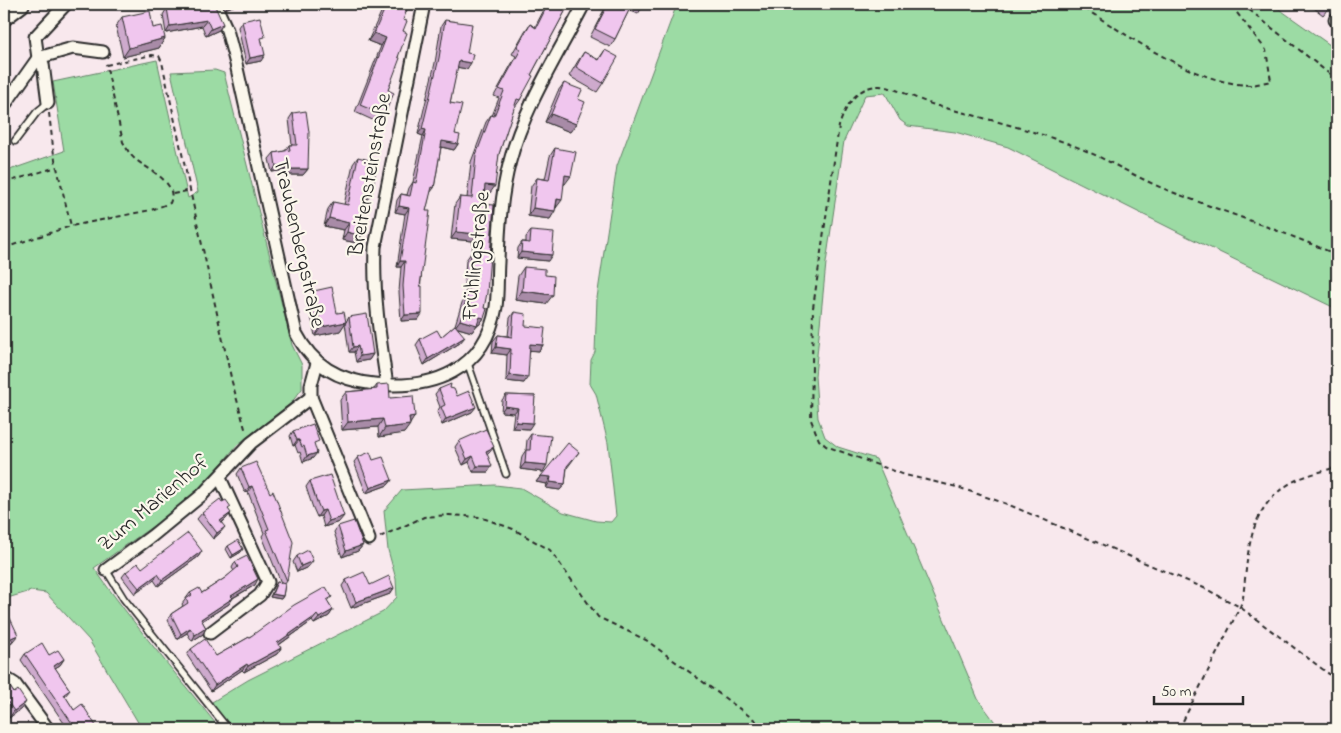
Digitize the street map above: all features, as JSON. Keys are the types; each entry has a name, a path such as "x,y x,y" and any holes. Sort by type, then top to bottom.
{"main road":[{"path":"4,17 21,4"}],"street":[{"path":"48,103 43,64 38,58 35,37 66,4"},
{"name":"Traubenbergstraße","path":"215,4 227,30 236,64 296,333 303,347 317,363"},
{"name":"Breitensteinstraße","path":"387,385 376,311 374,282 375,247 424,4"},
{"name":"Frühlingstraße","path":"317,363 339,375 354,380 387,385 432,381 468,364 489,332 496,307 501,216 510,160 519,132 584,4"},
{"path":"4,106 38,58 73,48 103,52"},
{"path":"317,363 311,385 311,397 370,539"},
{"name":"Zum Marienhof","path":"106,570 174,519 220,478 251,443 311,397"},
{"path":"210,633 260,596 268,582 220,478"},
{"path":"4,677 15,684 48,729"}],"lane":[{"path":"15,141 37,112 48,103"},
{"path":"468,364 506,474"},
{"name":"Zum Marienhof","path":"106,570 124,599 228,729"}],"path":[{"path":"1077,4 1193,71 1227,82 1250,85 1272,81 1266,50 1230,4"},
{"path":"1242,4 1337,80"},
{"path":"4,248 71,226 164,206 170,203 172,194 165,181 129,154 123,142 103,52"},
{"path":"106,65 152,55 159,56 162,62 232,382 243,424 251,443"},
{"path":"1337,256 1297,238 1170,191 1075,146 1034,132 917,100 888,87 866,88 854,96 845,110 839,126 813,308 811,420 819,440 826,446 905,475 957,488 1007,504 1204,588 1240,607 1337,680"},
{"path":"48,103 57,167 71,226"},
{"path":"4,183 57,167"},
{"path":"172,194 191,190"},
{"path":"1179,729 1240,607 1250,537 1256,520 1267,503 1286,486 1337,467"},
{"path":"370,539 378,538 424,517 449,515 480,517 513,529 550,550 598,616 646,640 767,729"}],"green space":[{"path":"677,4 1272,4 1337,50 1337,309 1008,147 955,132 908,126 900,120 885,93 865,95 844,141 826,263 815,376 818,418 825,437 838,447 876,459 978,699 1000,729 232,729 215,709 212,702 248,680 383,612 397,597 396,579 388,550 384,511 402,490 495,485 521,488 563,512 596,521 611,522 616,516 608,443 596,394 590,384 591,360 595,352 597,298 617,166"},
{"path":"157,60 188,198 198,192 171,72 215,70 224,73 292,345 302,365 302,389 291,403 237,445 210,478 177,509 94,568 140,630 220,729 142,729 89,640 46,593 31,591 4,599 4,172 64,151 53,82"}],"building":[{"path":"193,4 214,4 223,24 211,29 207,20 170,26 167,8"},
{"path":"387,4 409,4 403,20 407,21 403,31 407,33 388,90 394,93 384,115 360,105 386,38 374,33"},
{"path":"548,4 569,4 531,75 533,76 520,100 517,99 499,154 495,186 485,185 483,204 494,205 487,293 484,308 487,309 484,318 480,317 477,325 460,320 472,280 469,279 471,253 476,253 478,234 456,232 460,197 472,198 476,155 491,115 494,116 504,91 499,89 521,49 517,47 530,24 536,28"},
{"path":"608,4 632,4 615,39 595,29"},
{"path":"1322,4 1332,4 1328,9"},
{"path":"150,11 153,28 162,26 165,38 129,48 122,17"},
{"path":"260,17 265,37 261,38 265,55 250,58 242,21"},
{"path":"445,20 472,24 467,53 473,54 471,63 459,61 450,103 462,105 455,134 460,135 458,144 442,141 434,188 432,187 426,211 430,211 420,286 422,286 422,314 405,315 403,286 405,261 400,261 409,208 399,206 401,194 410,196 413,182 416,183 426,130 422,129 439,58"},
{"path":"605,50 618,57 603,83 576,67 584,52 599,60"},
{"path":"4,74 8,78 4,83"},
{"path":"564,83 582,90 578,99 585,102 576,124 551,114"},
{"path":"306,111 309,132 308,169 290,169 290,164 276,166 274,153 290,150 289,145 297,145 293,113"},
{"path":"555,148 576,152 571,176 565,175 562,200 557,199 555,211 533,208 537,178 549,180"},
{"path":"358,157 377,162 372,193 367,192 363,214 367,214 362,236 347,232 349,223 329,218 333,202 348,205"},
{"path":"531,231 554,233 552,255 521,252 522,242 530,243"},
{"path":"524,267 545,269 545,275 554,276 553,295 522,291"},
{"path":"332,287 337,313 344,312 346,322 321,327 314,291"},
{"path":"514,312 526,314 525,326 545,328 543,345 530,344 528,377 510,375 511,349 496,347 498,335 512,337"},
{"path":"367,314 373,354 360,356 358,346 353,347 349,317"},
{"path":"455,325 465,337 428,359 420,339 437,330 441,337"},
{"path":"389,384 390,398 413,396 415,416 409,417 410,425 385,428 383,419 348,422 346,392 377,389 377,385"},
{"path":"451,384 450,388 454,389 457,396 469,391 476,407 446,419 441,407 445,405 439,389"},
{"path":"506,395 535,396 533,423 516,422 518,408 505,406"},
{"path":"313,424 319,441 314,443 317,453 307,456 304,446 302,447 293,431"},
{"path":"486,429 494,447 486,451 492,466 477,466 473,456 467,459 459,441"},
{"path":"531,434 551,436 547,465 525,463 526,450 530,450"},
{"path":"568,443 579,452 567,466 565,484 550,482 551,477 541,476"},
{"path":"370,452 373,460 383,457 392,480 370,488 358,457"},
{"path":"256,462 270,493 273,491 293,542 287,581 266,530 269,529 252,486 249,487 241,468"},
{"path":"330,475 344,516 329,521 325,510 321,511 310,481"},
{"path":"220,499 222,502 226,500 231,507 228,509 231,513 220,521 225,527 217,533 202,513"},
{"path":"354,521 363,545 346,551 338,526"},
{"path":"188,533 202,551 162,580 158,574 139,588 126,572 138,563 142,568"},
{"path":"238,540 243,549 233,555 228,546"},
{"path":"308,550 313,561 301,566 297,556"},
{"path":"247,556 258,579 231,596 233,598 201,619 206,628 195,635 190,628 181,634 171,614 188,603 186,599 192,595 190,593 199,588 202,593 225,578 238,567 235,562"},
{"path":"364,572 370,585 389,576 394,588 356,602 346,580"},
{"path":"277,582 285,584 283,596 272,594"},
{"path":"326,587 332,597 327,600 333,610 319,618 317,615 277,643 281,648 248,666 247,664 215,685 191,649 205,639 216,656 251,636 294,605"},
{"path":"10,618 18,635 11,638 13,641 4,646 4,621"},
{"path":"42,643 49,655 58,650 64,659 54,666 70,690 64,694 74,710 82,704 98,729 76,729 25,654"},
{"path":"4,678 14,693 18,690 26,702 14,711 4,699"}]}
